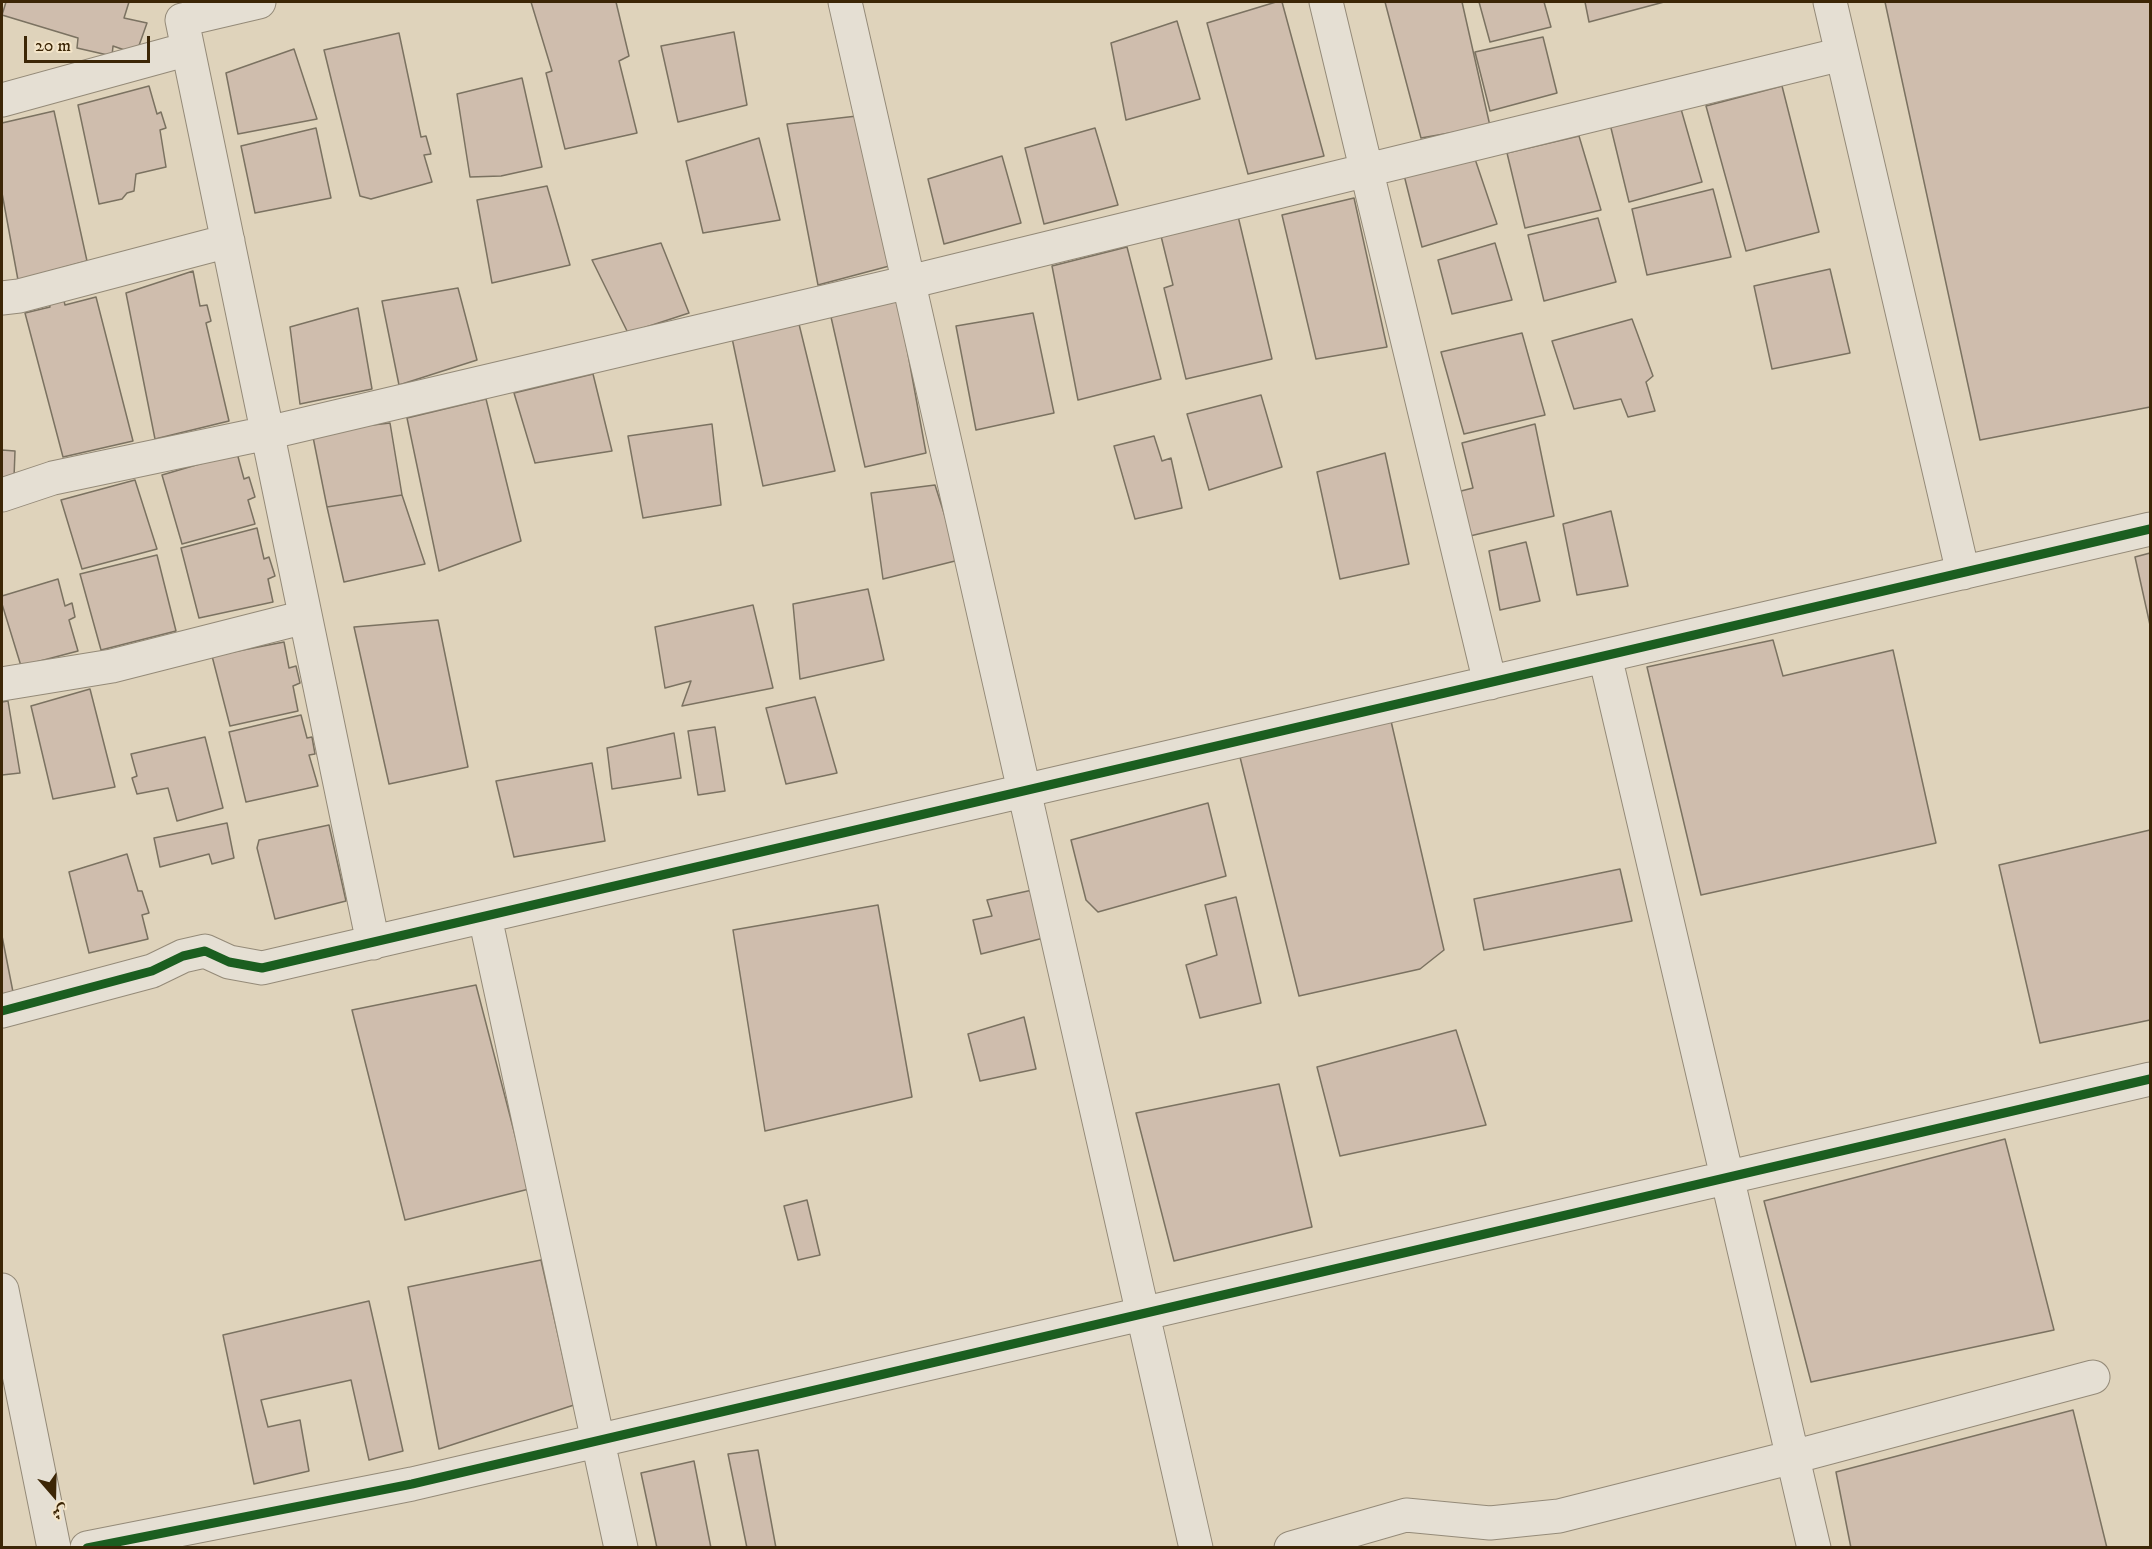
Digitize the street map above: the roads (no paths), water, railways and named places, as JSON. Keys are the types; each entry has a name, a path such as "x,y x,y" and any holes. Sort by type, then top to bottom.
{"street":[{"path":"2,100 183,23 259,2"},
{"path":"845,2 1196,1548"},
{"path":"1326,2 1490,683"},
{"path":"1830,2 1963,573"},
{"path":"183,23 373,943"},
{"path":"2,495 53,478 267,433 909,282 1842,54"},
{"path":"2,298 19,296 228,241"},
{"path":"2,1011 152,971 183,956 205,951 229,962 262,968 2151,529"},
{"path":"2,684 112,666 305,618"},
{"path":"1605,656 1814,1548"},
{"path":"485,917 621,1548"},
{"path":"87,1548 412,1484 2151,1079"},
{"path":"2,1290 54,1548"},
{"path":"1291,1548 1406,1515 1490,1523 1559,1516 1793,1457 2093,1377"}]}
